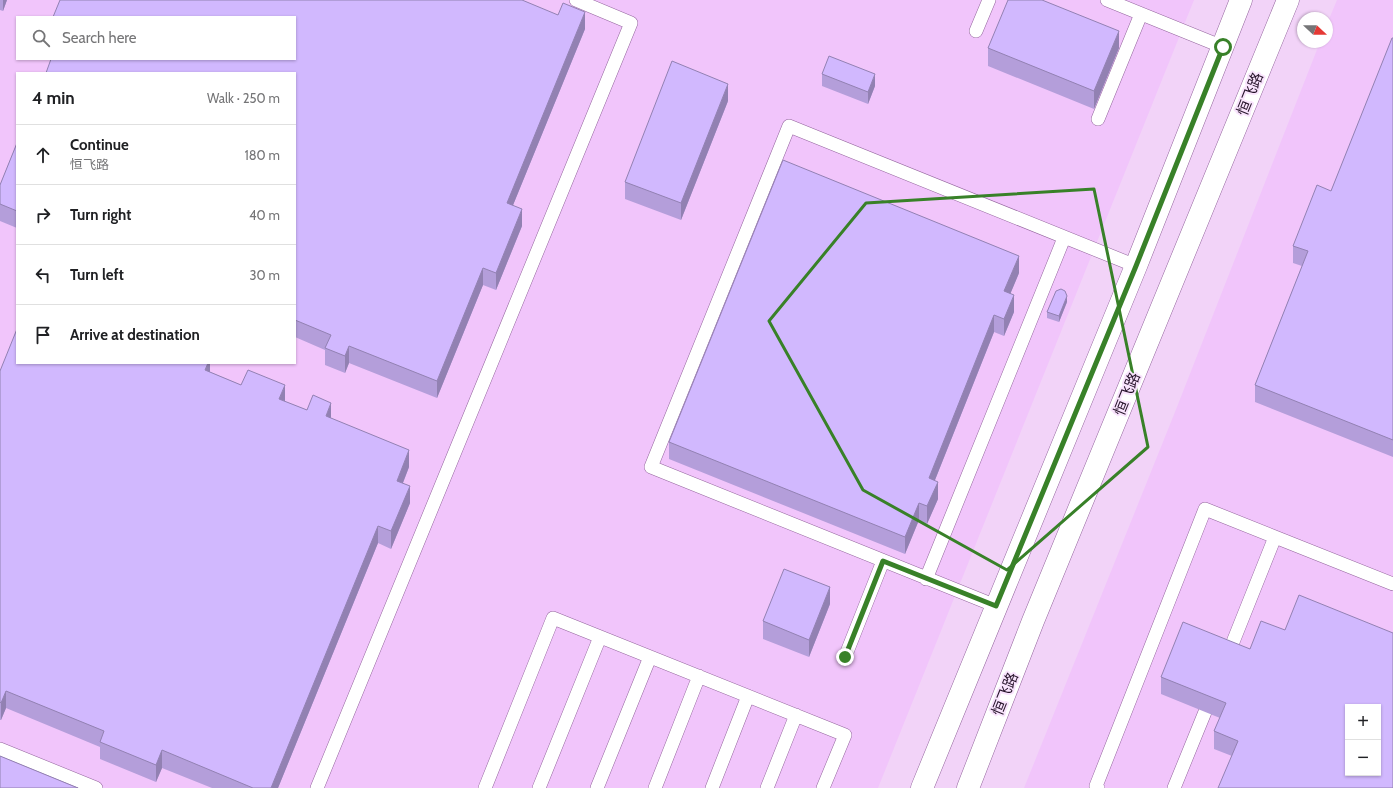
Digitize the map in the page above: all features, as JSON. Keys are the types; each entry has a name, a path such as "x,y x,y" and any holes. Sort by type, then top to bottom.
{"main road":[{"path":"922,788 1136,266 1241,0"},
{"name":"恒飞路","path":"968,788 1040,606 1288,0"}],"lane":[{"path":"317,788 631,23 576,0"},
{"path":"976,31 989,0"},
{"path":"1107,0 1223,47"},
{"path":"1098,119 1141,14"},
{"path":"996,606 651,467 789,126 1136,266"},
{"path":"926,579 1064,238"},
{"path":"1098,788 1096,786 1099,778 1205,509 1393,584"},
{"path":"1227,657 1275,537"},
{"path":"845,657 883,561"},
{"path":"486,788 553,618 845,734 823,788"},
{"path":"539,788 600,637"},
{"path":"597,788 650,657"},
{"path":"655,788 699,676"},
{"path":"712,788 748,696"},
{"path":"1174,788 1205,712"},
{"path":"767,788 796,715"},
{"path":"0,749 96,788"}],"highlighted area":[{"path":"1094,189 1148,447 1007,570 863,490 769,321 866,203"}],"shaded area":[{"path":"0,0 1194,0 878,788 0,788"},
{"path":"1337,0 1393,0 1393,788 1024,788 1175,412 1318,48 1333,48 1332,12"}],"building":[{"path":"60,0 522,0 558,15 563,3 585,12 507,203 522,209 496,273 483,268 437,381 349,346 345,356 325,348 331,335 296,320 296,72 46,72 51,60 296,60 296,16 53,16"},
{"path":"1008,0 1042,0 1119,31 1094,91 988,48"},
{"path":"1392,38 1393,440 1255,385 1308,251 1293,246 1317,185 1331,191"},
{"path":"829,56 875,74 868,92 822,74"},
{"path":"672,61 728,84 681,203 625,182"},
{"path":"16,145 16,211 0,204 0,185"},
{"path":"783,160 1019,256 1004,291 1014,295 1004,319 994,315 929,478 938,482 927,506 919,503 905,537 669,442"},
{"path":"1061,289 1065,291 1067,296 1059,316 1047,312 1056,291"},
{"path":"16,331 16,364 208,364 205,370 241,385 248,370 285,385 279,399 307,410 313,395 331,403 326,416 409,450 397,481 410,486 391,531 378,526 271,788 253,788 162,750 156,765 100,742 104,731 6,691 1,703 0,702 0,371"},
{"path":"784,569 830,587 809,640 763,621"},
{"path":"1299,595 1393,633 1393,788 1218,788 1238,741 1214,731 1226,703 1161,677 1183,622 1250,649 1261,621 1285,630"},
{"path":"0,756 78,788 0,788"}],"route":[{"path":"845,657 883,561 996,606 1136,266 1223,47"}]}
